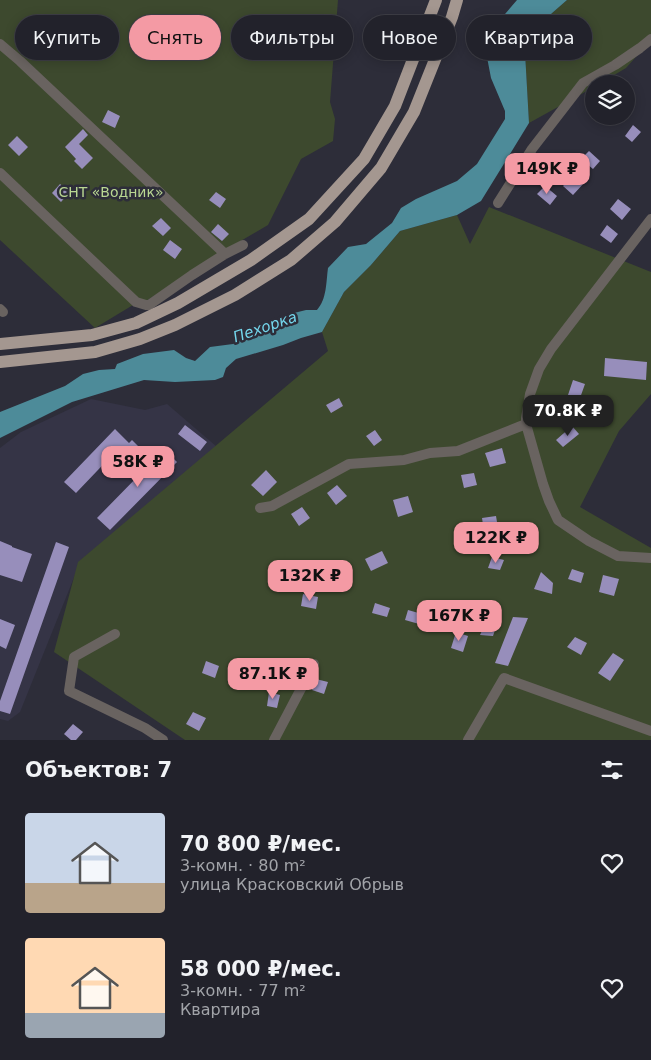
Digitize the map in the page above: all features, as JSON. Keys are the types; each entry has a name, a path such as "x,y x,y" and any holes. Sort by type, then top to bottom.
{"main road":[{"path":"0,362 95,352 140,339 175,325 235,295 291,260 335,222 381,168 414,112 457,0"},
{"path":"0,344 92,335 136,323 178,303 251,260 309,219 364,159 395,106 435,3"}],"street":[{"path":"498,203 532,149 584,83 615,65 651,39"},
{"path":"0,44 225,254"},
{"path":"0,173 136,302 146,306 225,254 243,245"},
{"path":"651,219 543,362 530,394 526,424 542,484 558,520 589,541 618,556 651,558"},
{"path":"260,508 272,506 349,464 404,460 458,450 526,424"},
{"path":"115,634 74,657 69,691 144,728 163,740"},
{"path":"274,740 314,664"},
{"path":"468,740 504,678 651,731"}],"shaded area":[{"path":"91,399 145,410 167,404 217,447 81,560 20,712 8,721 0,719 0,448 21,432"}],"green space":[{"name":"СНТ «Водник»","path":"0,0 338,0 337,15 231,15 231,60 333,60 330,102 335,119 333,141 301,159 268,225 146,301 133,305 95,328 0,240"},
{"path":"567,0 651,0 651,40 626,68 614,75 585,75 585,92 529,123 525,60 592,60 592,15 551,14"},
{"path":"489,207 651,272 651,394 619,431 580,507 651,548 651,740 185,740 54,652 78,562 328,351 322,332 344,292 371,265 400,231 457,215 470,244"}],"water":[{"path":"517,0 567,0 550,15 504,15"},
{"path":"488,60 525,60 529,123 481,201 457,215 400,231 371,265 344,292 322,332 236,359 226,368 223,377 215,380 175,382 144,380 72,402 0,438 0,412 65,386 83,374 115,369 117,364 143,354 174,350 186,358 195,361 210,347 233,344 290,314 306,310 317,310 323,301 328,268 348,247 366,244 392,223 401,208 416,199 457,181 477,164 505,119 505,111 491,78"}],"building":[{"path":"108,110 120,116 115,128 102,122"},
{"path":"633,125 641,132 632,142 625,136"},
{"path":"83,129 88,135 79,144 93,158 82,169 65,147"},
{"path":"17,136 28,147 19,156 8,145"},
{"path":"589,151 600,161 593,169 581,159"},
{"path":"574,174 584,183 573,195 563,186"},
{"path":"60,184 70,192 61,202 52,193"},
{"path":"545,186 557,196 550,205 537,194"},
{"path":"216,192 226,199 220,208 209,200"},
{"path":"618,199 631,209 622,220 610,209"},
{"path":"161,218 171,228 163,236 152,226"},
{"path":"218,224 229,234 222,241 211,232"},
{"path":"607,225 618,234 611,243 600,235"},
{"path":"170,240 182,249 175,259 163,250"},
{"path":"605,358 647,362 646,380 604,376"},
{"path":"573,380 585,384 580,398 568,395"},
{"path":"339,398 343,406 331,413 326,405"},
{"path":"185,425 207,442 200,451 178,434"},
{"path":"572,426 579,434 563,447 556,440"},
{"path":"115,429 129,443 132,440 140,448 128,459 118,449 76,493 64,482"},
{"path":"375,430 382,440 374,446 366,436"},
{"path":"502,448 506,463 490,467 485,453"},
{"path":"165,450 177,462 110,530 97,518 144,470 141,466 156,451 160,455"},
{"path":"266,470 277,482 263,496 251,485"},
{"path":"474,473 477,485 464,488 461,475"},
{"path":"337,485 347,496 336,505 327,493"},
{"path":"408,496 413,512 398,517 393,500"},
{"path":"302,507 310,518 299,526 291,514"},
{"path":"496,516 498,528 484,531 482,518"},
{"path":"0,541 32,554 22,582 0,575"},
{"path":"56,542 69,547 10,714 0,711 0,701"},
{"path":"382,551 388,563 371,571 365,559"},
{"path":"492,557 504,560 500,570 488,568"},
{"path":"572,569 584,573 581,583 568,579"},
{"path":"541,572 553,583 552,594 534,589"},
{"path":"603,575 619,579 614,596 599,592"},
{"path":"303,594 318,597 316,609 301,606"},
{"path":"375,603 390,608 387,617 372,613"},
{"path":"408,610 422,614 419,624 405,620"},
{"path":"513,617 528,618 508,666 495,663"},
{"path":"0,619 15,625 6,649 0,646"},
{"path":"486,622 497,624 493,636 480,635"},
{"path":"456,632 468,636 463,652 451,648"},
{"path":"575,637 587,643 581,655 567,647"},
{"path":"613,653 624,660 610,681 598,673"},
{"path":"206,661 219,666 215,678 202,673"},
{"path":"316,679 328,682 324,694 312,690"},
{"path":"269,692 280,695 277,708 267,706"},
{"path":"193,712 206,718 199,731 186,724"},
{"path":"73,724 83,732 76,740 71,740 64,734"}],"water label":[{"name":"Пехорка","path":"265,327"}]}
